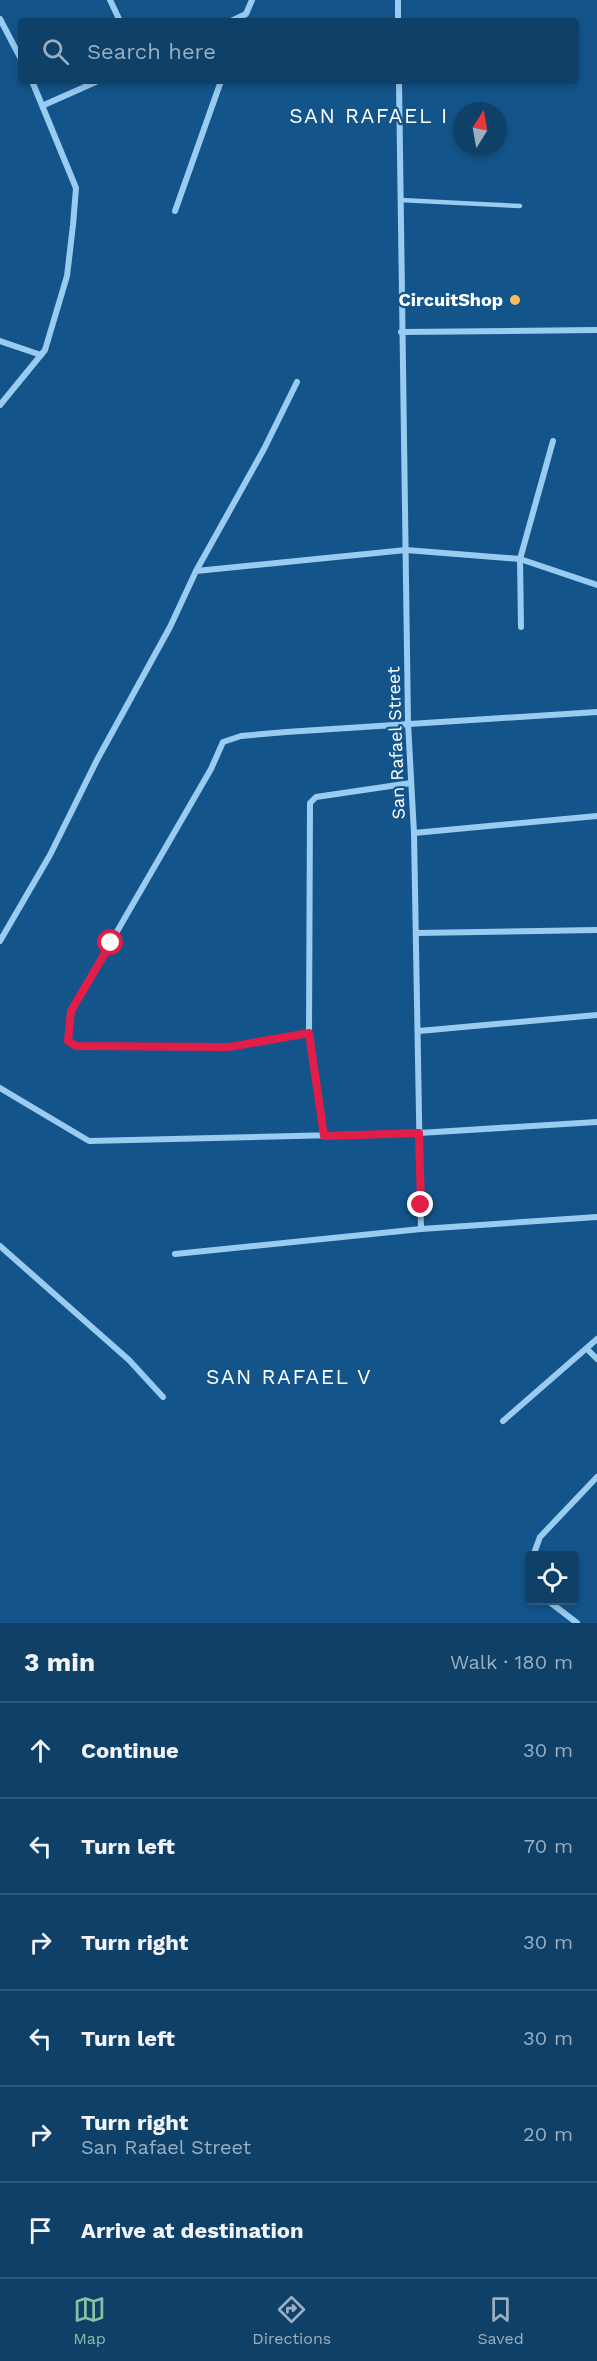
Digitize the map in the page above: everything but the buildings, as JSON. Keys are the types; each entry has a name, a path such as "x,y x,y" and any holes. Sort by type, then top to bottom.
{"street":[{"path":"110,0 119,18"},
{"path":"244,18 252,0"},
{"path":"398,0 398,18"},
{"path":"237,18 246,14"},
{"path":"0,19 18,53"},
{"path":"0,405 45,350 68,276 75,188 44,105 34,84"},
{"path":"44,105 91,84"},
{"path":"175,212 220,84"},
{"name":"San Rafael Street","path":"399,84 408,723 417,933 421,1229"},
{"path":"401,332 597,330"},
{"path":"0,341 41,355"},
{"path":"0,941 50,855 97,760 170,627 196,571 264,449 297,382"},
{"path":"521,627 520,559 553,441"},
{"path":"196,571 406,550 520,559 597,585"},
{"path":"309,1033 229,1047 76,1046 68,1041 71,1011 211,769 224,742 241,736 597,712"},
{"path":"324,1136 309,1033 310,804 316,797 411,783"},
{"path":"414,833 597,816"},
{"path":"417,933 597,930"},
{"path":"419,1031 597,1015"},
{"path":"0,1088 89,1141 419,1133 597,1122"},
{"path":"175,1254 421,1229 597,1217"},
{"path":"0,1246 129,1360 163,1397"},
{"path":"503,1421 597,1339"},
{"path":"587,1349 597,1359"},
{"path":"535,1551 540,1537 597,1477"},
{"path":"554,1605 577,1623"}],"lane":[{"path":"400,200 520,206"}],"place":[{"name":"CircuitShop","path":"515,300"}],"district":[{"name":"SAN RAFAEL I","path":"369,116"},
{"name":"SAN RAFAEL V","path":"289,1377"}],"route":[{"path":"111,943 71,1011 68,1041 76,1046 229,1047 309,1033 324,1136 419,1133 421,1205"}]}
